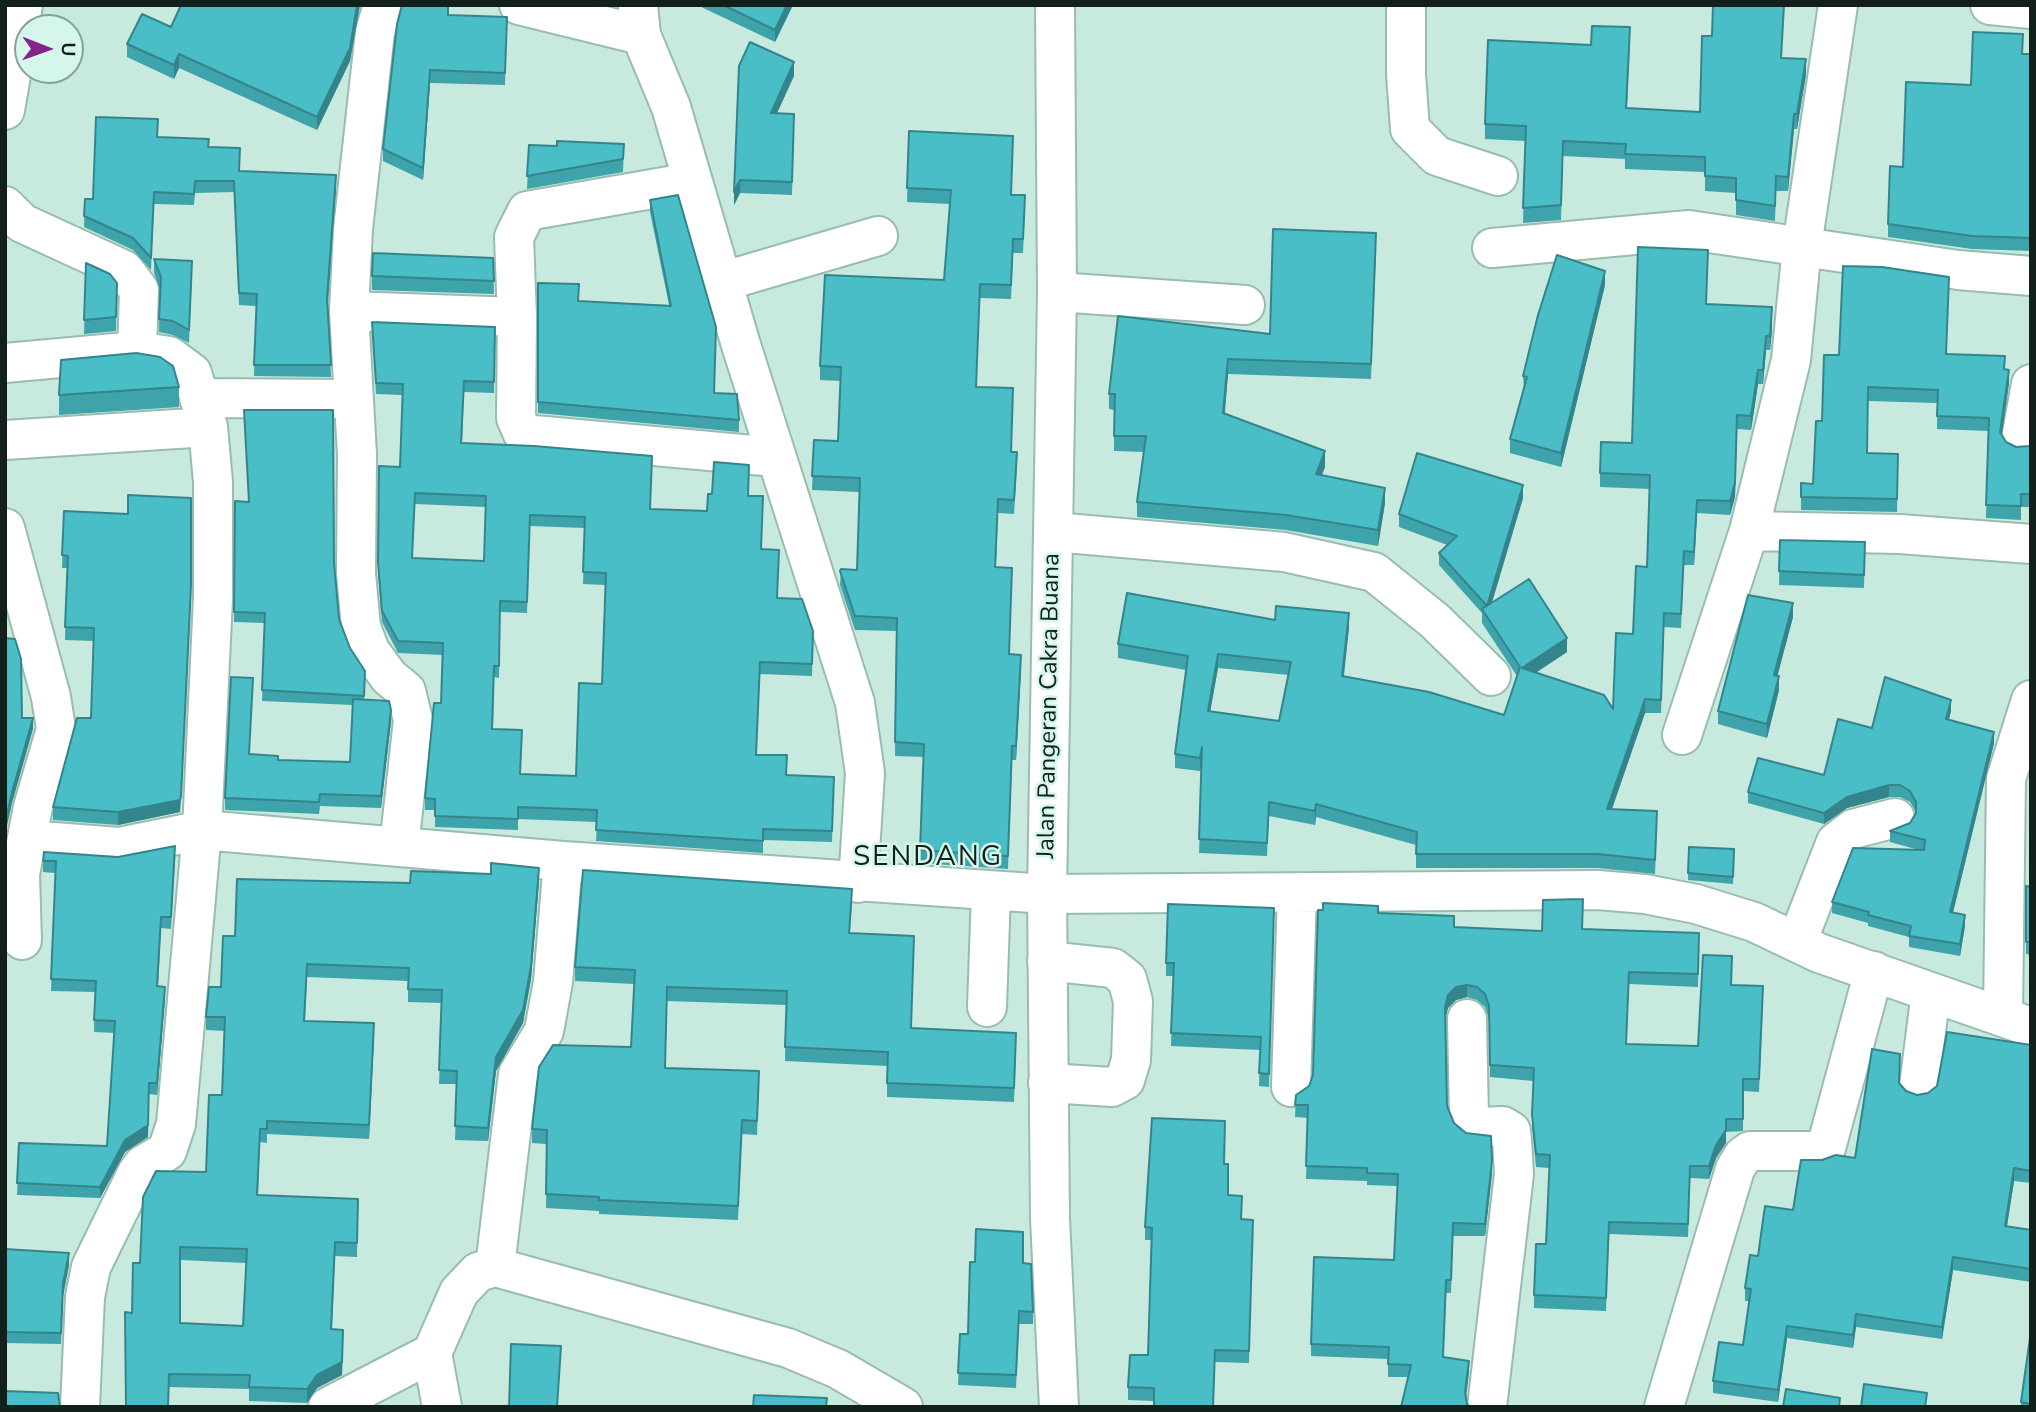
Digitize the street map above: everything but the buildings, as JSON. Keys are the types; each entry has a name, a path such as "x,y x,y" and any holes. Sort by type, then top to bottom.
{"street":[{"path":"5,110 23,5"},
{"path":"383,5 375,32 353,229 349,311 357,455 356,574 361,627 370,651 389,677 406,691 413,720 399,847"},
{"path":"519,5 644,35 671,107 775,457 855,703 865,773 858,883"},
{"name":"Jalan Pangeran Cakra Buana","path":"1055,5 1057,292 1047,894 1050,1218 1059,1407"},
{"path":"1406,5 1406,74 1410,129 1437,156 1497,176"},
{"path":"1682,735 1749,531 1791,360 1800,291 1802,246 1838,5"},
{"path":"1990,5 2031,9"},
{"path":"692,182 527,211 514,237 517,317 516,418 523,434 775,457"},
{"path":"5,206 22,223 124,270 139,290 137,351"},
{"path":"1492,248 1689,230 1958,270 2031,276"},
{"path":"721,282 878,236"},
{"path":"1057,292 1245,305"},
{"path":"349,311 517,317"},
{"path":"5,363 137,351 169,356 192,373 203,412 214,482 213,598 202,830 171,1138 137,1173 91,1267 85,1297 80,1407"},
{"path":"2021,439 2031,384"},
{"path":"5,440 203,412 354,399"},
{"path":"5,528 51,697 56,729 20,874 22,940"},
{"path":"1749,531 1900,534 2031,544"},
{"path":"1054,532 1284,552 1374,572 1435,621 1491,676"},
{"path":"27,839 119,847 202,830 563,861 1047,894 1598,890 1645,894 1696,904 1754,922 1797,942 2017,1022 2006,779 2031,700"},
{"path":"1797,942 1836,842 1853,829 1895,818"},
{"path":"495,1267 517,1074 544,1031 553,982 563,861"},
{"path":"987,1007 990,892"},
{"path":"1291,1087 1297,893"},
{"path":"1048,961 1113,968 1127,979 1133,1000 1131,1060 1125,1080 1112,1087 1048,1083"},
{"path":"1664,1407 1735,1169 1743,1156 1750,1151 1821,1151 1826,1147 1874,971"},
{"path":"1919,1086 1931,992"},
{"path":"1467,1019 1469,1118 1473,1125 1503,1126 1511,1132 1513,1159 1487,1407"},
{"path":"442,1407 432,1353 459,1292 478,1272 495,1267 788,1348 838,1369 903,1407"},
{"path":"328,1407 432,1353"}],"district":[{"name":"SENDANG","path":"928,858"}]}
